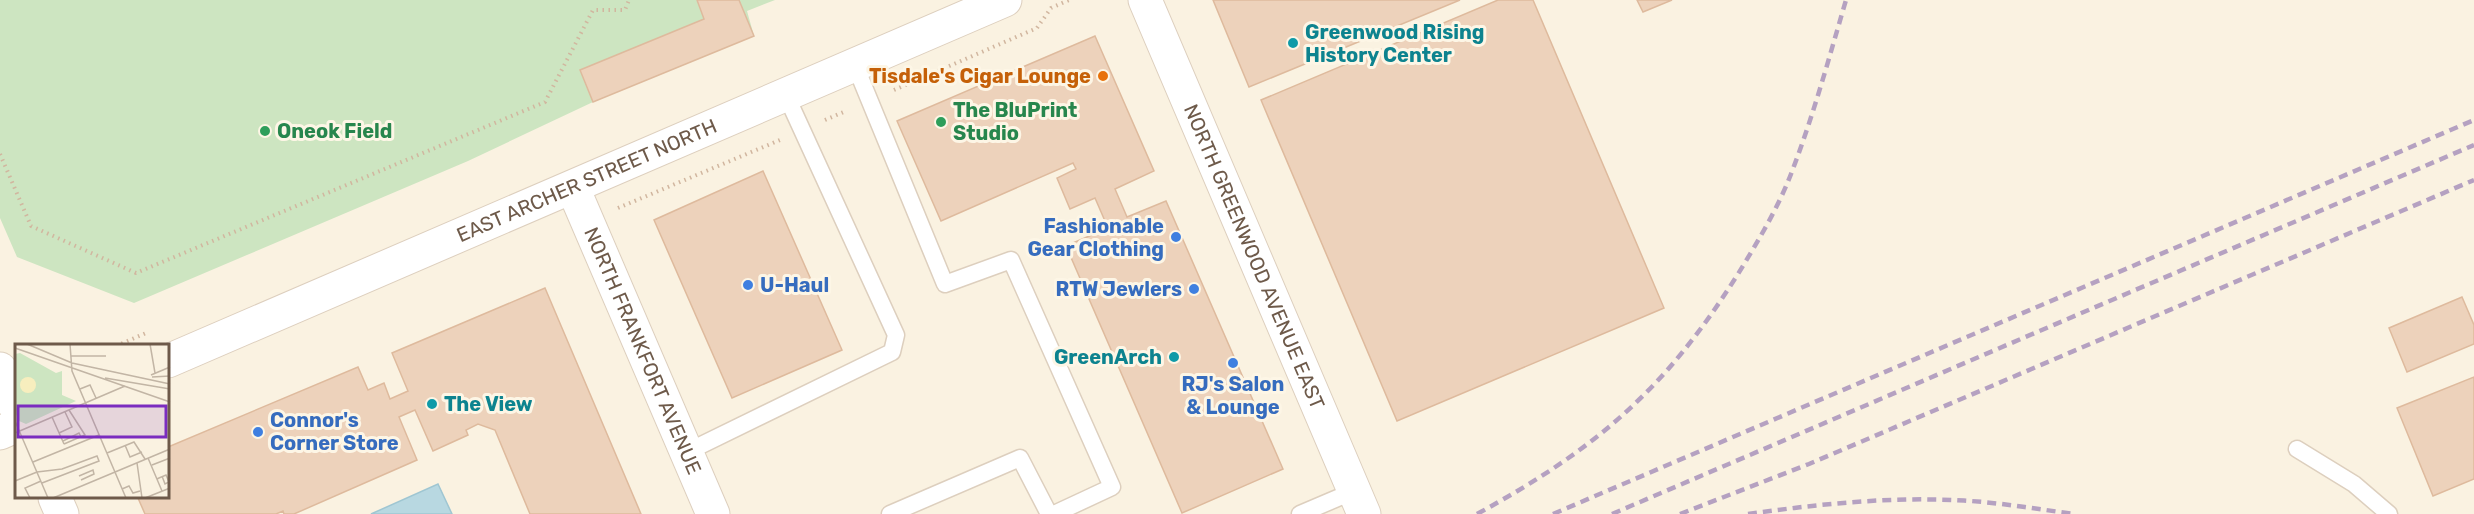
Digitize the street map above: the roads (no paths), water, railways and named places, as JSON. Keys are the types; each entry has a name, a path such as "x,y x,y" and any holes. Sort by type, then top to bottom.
{"street":[{"name":"EAST ARCHER STREET NORTH","path":"170,360 1005,0"},
{"name":"NORTH GREENWOOD AVENUE EAST","path":"1144,0 1359,502"},
{"name":"NORTH FRANKFORT AVENUE","path":"573,188 713,514"},
{"path":"0,369 15,406"},
{"path":"0,433 15,426"},
{"path":"55,499 62,514"}],"lane":[{"path":"855,65 945,284 1011,260 1112,487 1054,514"},
{"path":"687,452 892,352 896,335 786,95"},
{"path":"2297,449 2354,484 2389,514"},
{"path":"890,514 1020,458 1049,514"},
{"path":"1300,514 1359,502"}],"water":[{"path":"438,484 452,514 371,514"}],"railway":[{"path":"1477,514 1558,465 1625,413 1655,384 1711,315 1738,274 1786,187 1814,109 1846,0"},
{"path":"1553,514 2474,120"},
{"path":"1612,514 2474,145"},
{"path":"1680,514 1809,464 2474,180"},
{"path":"1748,514 1807,506 1924,499 1983,502 2075,514"}],"place":[{"name":"Greenwood Rising History Center","path":"1293,43"},
{"name":"Tisdale's Cigar Lounge","path":"1103,76"},
{"name":"The BluPrint Studio","path":"941,122"},
{"name":"Oneok Field","path":"265,131"},
{"name":"Fashionable Gear Clothing","path":"1176,237"},
{"name":"U-Haul","path":"748,285"},
{"name":"RTW Jewlers","path":"1194,289"},
{"name":"GreenArch","path":"1174,357"},
{"name":"RJ's Salon & Lounge","path":"1233,363"},
{"name":"The View","path":"432,404"},
{"name":"Connor's Corner Store","path":"258,432"}]}
